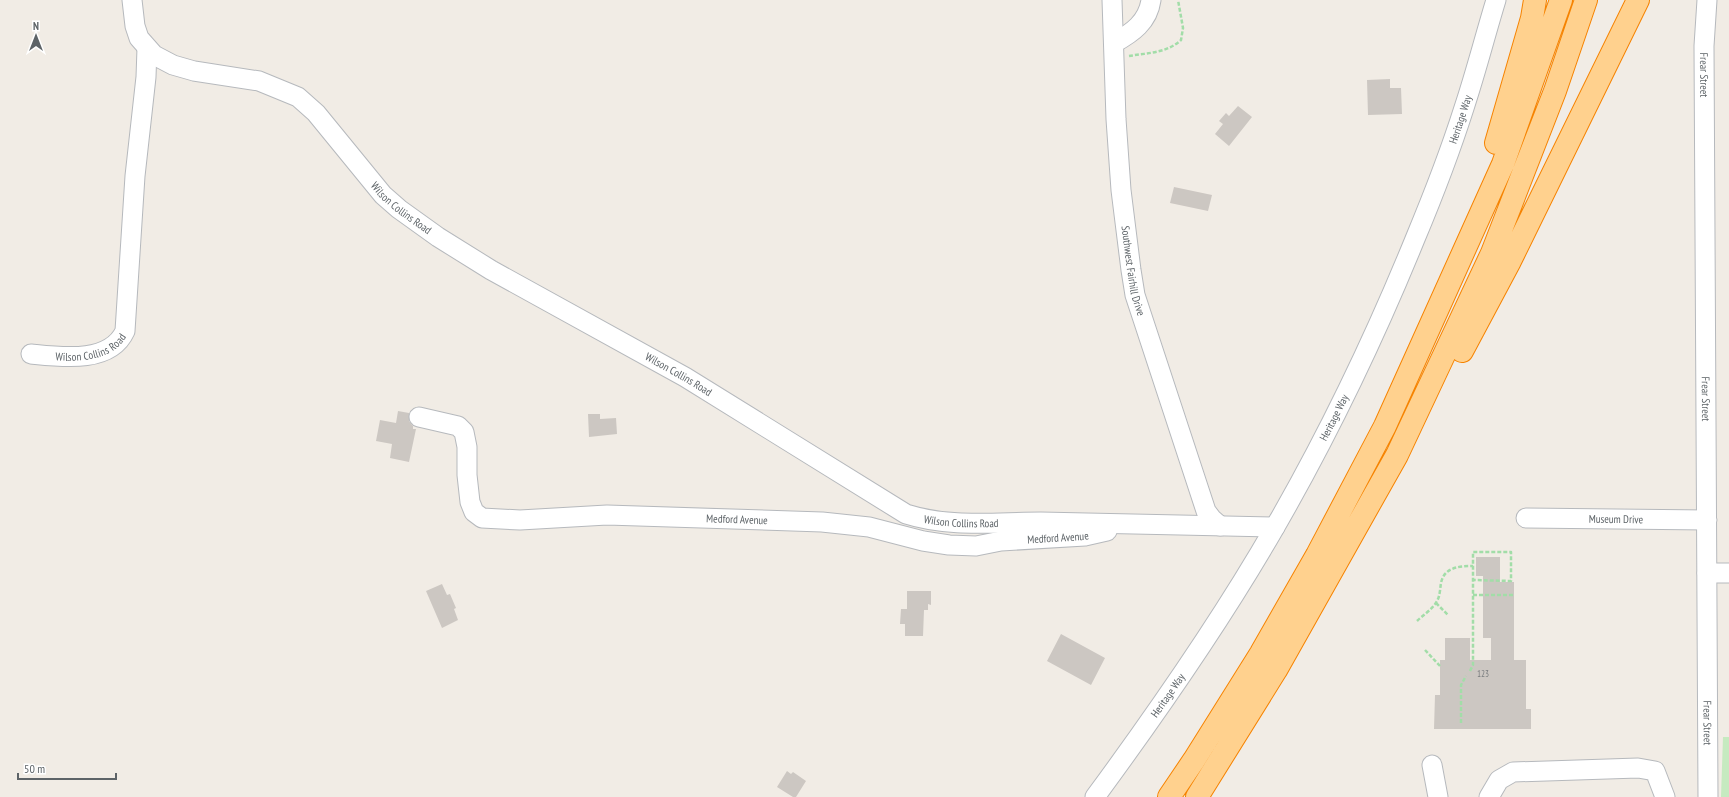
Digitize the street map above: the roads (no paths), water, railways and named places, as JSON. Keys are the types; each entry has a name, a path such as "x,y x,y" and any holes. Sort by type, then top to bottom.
{"highway":[{"path":"1461,254 1504,116 1532,18 1535,0"},
{"path":"1169,797 1194,760 1260,653 1317,555 1385,426 1461,254 1503,164 1561,0"},
{"path":"1397,456 1492,254 1552,99 1586,0"},
{"path":"1196,797 1276,670 1397,456 1432,402 1466,345 1510,261 1638,0"}],"street":[{"name":"Wilson Collins Road","path":"132,0 134,26 139,38 154,55 173,65 194,71 259,81 298,98 316,113 383,195 398,209 438,237 491,270 685,377 906,514 924,519 950,523 1275,527"},
{"name":"Southwest Fairhill Drive","path":"1112,0 1116,119 1121,190 1128,252 1136,294 1206,511 1220,526"},
{"path":"1114,51 1145,19 1151,0"},
{"name":"Heritage Way","path":"1095,797 1168,695 1217,621 1275,527 1343,398 1415,241 1464,110 1496,0"},
{"name":"Frear Street","path":"1707,0 1704,46 1708,797"},
{"name":"Wilson Collins Road","path":"31,354 59,357 90,356 102,352 117,343 121,340 126,331 135,176 146,77 147,48"},
{"name":"Medford Avenue","path":"419,417 458,426 464,432 468,447 467,475 470,502 474,512 482,518 520,520 607,515 822,522 869,527 923,541 949,545 976,546 1008,541 1085,536 1127,524"},
{"name":"Museum Drive","path":"1526,518 1707,520"},
{"path":"1707,572 1729,573"},
{"path":"1432,765 1438,797"},
{"path":"1489,797 1499,780 1513,772 1638,768 1655,771 1665,797"}]}
